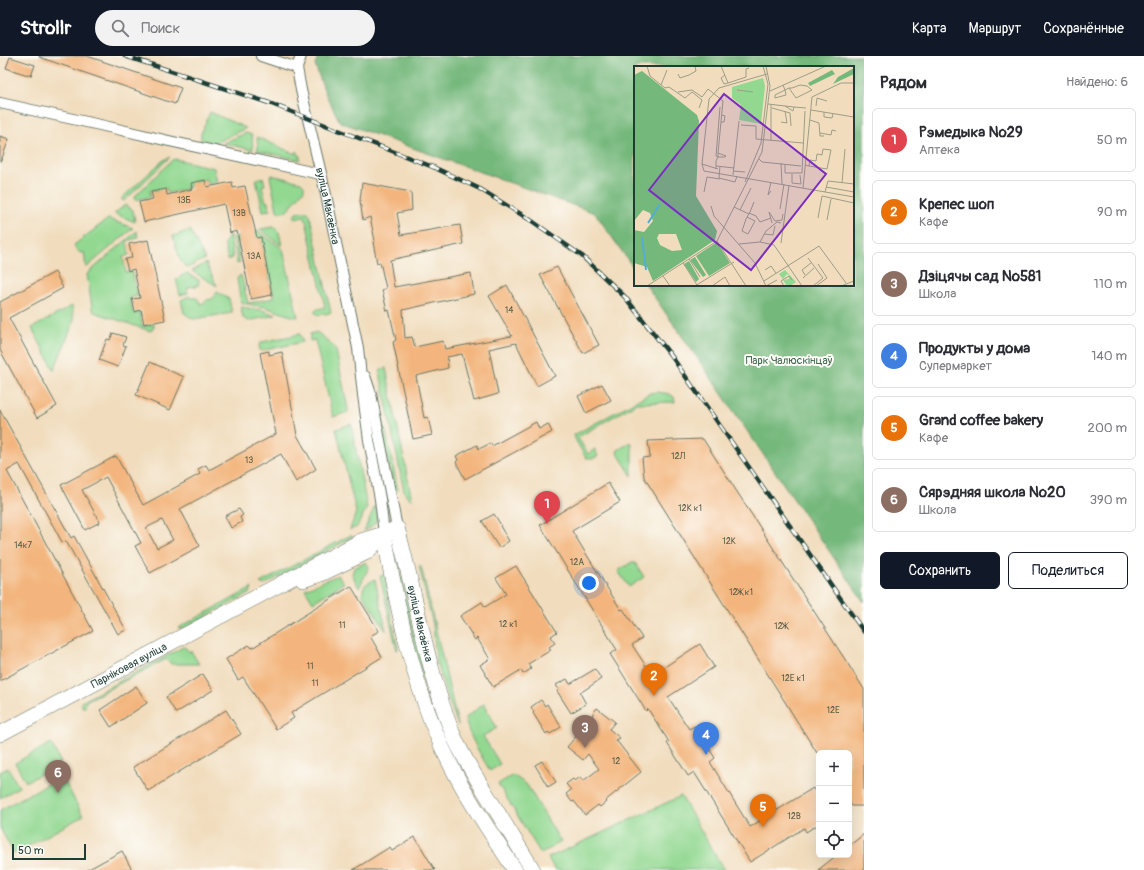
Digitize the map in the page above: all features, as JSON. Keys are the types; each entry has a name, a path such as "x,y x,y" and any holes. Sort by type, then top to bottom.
{"street":[{"path":"261,56 297,68 301,56"},
{"name":"вуліца Макаёнка","path":"297,68 320,174 325,190 358,348 369,440 380,499 440,700 452,733 464,757 533,870"},
{"path":"0,103 320,174"},
{"name":"вуліца Макаёнка","path":"358,357 371,394 406,641 418,681 431,720 443,748 467,795 515,870"},
{"name":"Парніковая вуліца","path":"0,734 361,541 390,531"},
{"path":"467,795 481,785"}],"green space":[{"name":"Парк Чалюскінцаў","path":"318,56 864,56 864,602 647,286 854,286 854,66 634,66 634,269 595,213 340,122 326,95 315,65"},
{"path":"210,112 246,128 215,143 201,141 201,133"},
{"path":"246,133 252,135 253,150 223,143"},
{"path":"257,137 295,154 297,151 300,156 300,160 258,151"},
{"path":"170,157 124,201 121,199 160,163"},
{"path":"175,159 214,168 217,182 208,184 206,179 190,182 190,187 185,188 185,190 168,193 166,188 150,191 151,197 135,200 134,197 172,160"},
{"path":"271,175 301,182 304,185 304,190 287,211 279,213 277,210 270,177"},
{"path":"263,177 265,185 262,186 266,202 268,202 270,210 263,211 256,179"},
{"path":"125,205 133,210 135,222 115,214"},
{"path":"308,212 310,216 331,313 318,315 315,313 315,310 325,307 305,216 294,218 296,213"},
{"path":"108,219 133,228 86,268 84,252 80,253 74,245"},
{"path":"274,227 279,232 282,246 260,229"},
{"path":"190,230 205,259 187,268 180,260 173,236"},
{"path":"137,231 138,238 127,241 129,255 123,257 126,273 132,271 138,296 130,298 133,313 140,313 142,326 154,324 154,327 150,331 94,312 92,308 87,274"},
{"path":"258,231 283,249 298,317 265,307 241,303 237,279 241,275 248,303 274,298 261,237 237,241 240,263 237,264 234,237"},
{"path":"230,235 233,258 228,260 224,244"},
{"path":"206,263 217,286 192,271"},
{"path":"187,273 199,280 198,286 189,287 187,289 188,293 180,295 176,279"},
{"path":"217,292 229,299 232,313 193,319 184,313 181,300 189,296 191,298 197,298 201,304 208,299 211,300"},
{"path":"72,306 74,321 54,370 32,328"},
{"path":"241,307 262,310 276,315 248,321 243,318"},
{"path":"317,332 336,350 348,409 348,412 333,417 315,340 310,341 310,334"},
{"path":"300,334 303,342 260,351 259,345 262,342"},
{"path":"386,368 412,500 404,491 380,373 381,370"},
{"path":"657,392 670,394 674,397 675,402 637,403 580,436 578,438 588,454 595,449 598,456 592,459 586,458 574,435 650,393"},
{"path":"374,396 379,399 398,490 394,491"},
{"path":"351,424 367,507 357,527 350,530 356,512 336,429"},
{"path":"631,442 632,444 632,476 617,452"},
{"path":"375,506 377,510 376,521 371,527 364,531"},
{"path":"351,535 353,537 264,585 260,583"},
{"path":"366,562 369,567 359,588 352,574 354,568"},
{"path":"632,562 636,564 644,577 629,587 618,571"},
{"path":"419,566 421,566 458,725 446,694 436,658 433,625"},
{"path":"400,570 413,629 424,661 437,711 423,680 397,571"},
{"path":"338,575 344,583 313,602 305,589"},
{"path":"385,575 388,600 398,648 397,651 380,576"},
{"path":"375,579 386,631 362,593 365,585"},
{"path":"252,588 250,593 183,629 178,628"},
{"path":"183,647 189,652 191,651 199,664 171,664 166,659 86,701 85,707 82,707 81,702"},
{"path":"484,704 497,728 483,736 500,764 490,771 472,738 465,718"},
{"path":"51,743 61,763 26,782 15,763"},
{"path":"8,768 19,787 0,798 0,772"},
{"path":"513,775 527,785 561,842 541,854 498,784"},
{"path":"62,776 83,816 14,854 0,828 0,810"},
{"path":"681,796 724,870 555,870 548,858"}],"building":[{"path":"39,56 87,56 181,88 175,104"},
{"path":"10,57 35,65 31,76 6,68"},
{"path":"0,136 9,139 1,161 0,161"},
{"path":"205,180 207,187 232,182 233,188 245,186 257,238 261,237 272,295 251,299 237,231 230,233 224,204 144,222 139,202 153,199 151,192 166,189 167,195 192,189 191,183"},
{"path":"362,183 411,192 412,210 397,213 401,235 460,225 463,244 390,260 394,287 471,273 474,294 403,310 405,338 412,337 415,347 443,341 445,349 512,336 489,296 507,285 555,376 537,386 516,343 489,349 498,394 474,401 462,354 447,357 448,368 416,376 424,418 428,417 432,435 413,439 393,342 396,340 389,310 387,311 382,290 386,288 380,262 377,263 373,242 375,241 370,217 363,220 360,201"},
{"path":"148,240 165,320 144,324 141,310 135,312 132,299 140,298 134,269 128,271 125,259 132,258 129,244"},
{"path":"557,267 599,345 583,353 540,275"},
{"path":"55,272 63,288 9,318 57,406 37,418 0,350 0,302"},
{"path":"113,333 126,337 123,345 126,346 118,367 99,360 107,339 110,340"},
{"path":"269,351 269,355 282,352 297,435 316,469 296,482 281,454 180,509 200,546 150,573 135,546 141,543 106,477 82,490 100,522 85,530 61,485 116,456 143,505 200,474 198,469 206,465 209,470 276,434 260,353","holes":["162,520 173,540 157,548 146,528"]},
{"path":"150,362 184,377 170,410 136,395"},
{"path":"602,384 611,400 586,413 578,396"},
{"path":"0,410 71,538 74,536 126,630 118,634 66,541 62,542 19,464 7,471 93,631 0,681"},
{"path":"536,422 539,429 548,424 552,432 465,479 456,462 458,460 456,456 477,445 479,449 491,443 492,446"},
{"path":"703,439 864,689 864,806 852,806 852,750 816,750 816,751 644,477 642,458 650,457 648,441"},
{"path":"608,483 620,502 572,531 621,610 623,609 642,638 632,645 652,675 700,644 714,667 668,697 689,729 695,726 715,758 710,762 750,827 813,788 816,793 816,826 806,832 804,828 750,862 694,772 688,776 648,709 646,711 610,654 617,650 540,525"},
{"path":"239,509 243,515 240,517 242,522 231,528 225,516"},
{"path":"494,514 509,541 499,548 482,521"},
{"path":"516,566 557,632 551,636 555,643 549,647 551,650 528,664 531,669 523,674 521,670 493,687 480,665 490,659 477,638 475,640 460,616 482,602 485,607 506,594 496,578"},
{"path":"351,586 379,631 370,636 382,657 291,713 294,718 276,729 243,677 238,680 226,659 249,645 252,648"},
{"path":"595,669 601,679 580,693 586,704 571,713 557,691 559,690 556,685 567,679 570,684"},
{"path":"203,674 213,690 176,713 166,697"},
{"path":"136,686 147,703 111,727 100,710"},
{"path":"541,700 545,706 547,704 561,727 550,734 548,732 546,734 531,707"},
{"path":"597,708 615,722 609,729 620,738 616,740 641,772 605,801 606,802 600,807 598,805 585,815 574,801 572,802 566,794 571,790 566,784 573,779 575,781 580,777 583,781 599,769 588,754 583,760 567,747 593,716 592,715"},
{"path":"226,710 241,734 148,791 133,767"},
{"path":"542,761 556,782 548,787 535,765"},
{"path":"864,834 864,870 818,870 833,858 852,858 852,844"},
{"path":"415,837 435,870 353,870 390,847 392,851"},
{"path":"122,851 132,870 87,870"}],"railway":[{"path":"125,56 269,103 433,167 480,189 532,221 582,256 625,297 672,357 864,632"}],"place":[{"name":"Рэмедыка №29","path":"547,524"},
{"name":"Крепес шоп","path":"654,696"},
{"name":"Дзіцячы сад №581","path":"585,748"},
{"name":"Продукты у дома","path":"706,755"},
{"name":"Сярэдняя школа №20","path":"58,793"},
{"name":"Grand coffee bakery","path":"763,827"}]}
